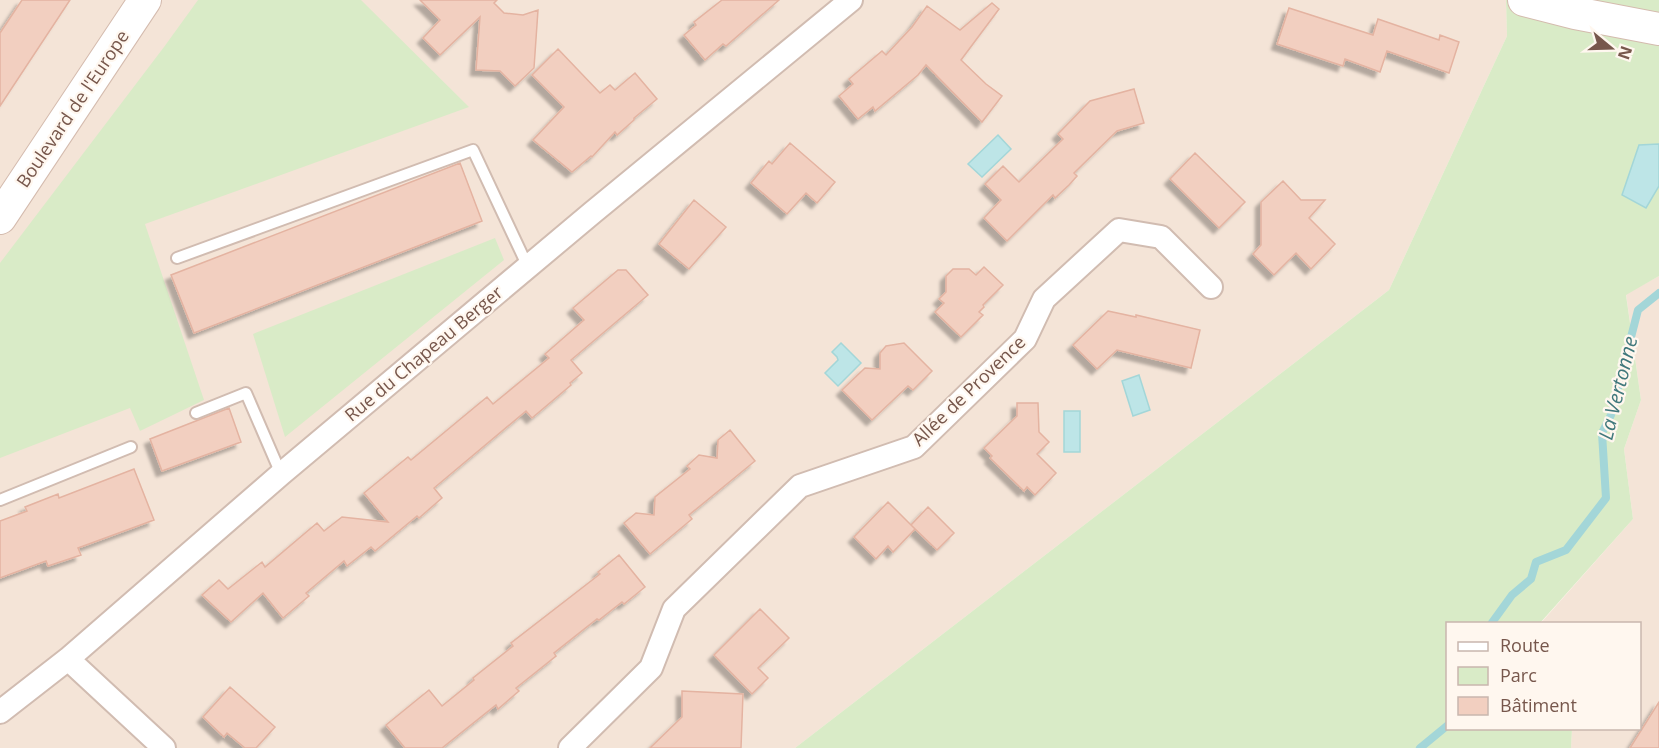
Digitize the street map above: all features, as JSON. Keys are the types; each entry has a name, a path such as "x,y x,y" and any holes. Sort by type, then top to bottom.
{"street":[{"name":"Boulevard de l'Europe","path":"0,218 146,0"},
{"name":"Rue du Chapeau Berger","path":"0,712 68,659 281,474 851,0"},
{"path":"1524,0 1575,13 1659,29"},
{"name":"Allée de Provence","path":"570,748 651,668 674,609 800,486 914,447 1025,339 1044,299 1119,230 1161,237 1211,287"},
{"path":"68,659 164,748"}],"lane":[{"path":"177,258 473,150 528,267"},
{"path":"196,413 246,393 281,474"},
{"path":"0,500 131,447"}],"shaded area":[{"path":"0,0 1506,0 1507,36 1389,290 795,748 0,748"},
{"path":"1659,276 1659,748 1571,748 1572,730 1641,730 1641,622 1542,622 1633,519 1624,449 1641,400 1626,294"}],"green space":[{"path":"198,0 361,0 469,107 145,224 204,400 140,431 130,408 0,458 0,263"},
{"path":"1506,0 1659,0 1659,276 1626,295 1641,400 1624,449 1633,519 1541,622 1446,622 1446,730 1572,730 1571,748 795,748 1389,290 1507,36"},
{"path":"495,238 504,260 285,437 253,334"}],"water":[{"path":"998,135 1011,149 982,177 968,164"},
{"path":"1659,144 1659,186 1646,208 1622,195 1639,145"},
{"path":"841,343 861,363 838,386 825,373 838,360 832,352"},
{"path":"1139,375 1150,410 1133,416 1122,381"},
{"path":"1064,411 1080,411 1080,452 1064,452"}],"building":[{"path":"22,0 70,0 0,106 0,33"},
{"path":"420,0 497,0 494,3 504,13 523,15 538,10 534,68 515,86 500,71 476,70 480,17 440,55 423,38 440,20"},
{"path":"722,0 779,0 726,46 723,44 705,60 684,35 696,25 694,22"},
{"path":"992,3 999,9 961,60 1002,96 982,122 926,65 918,75 875,111 873,107 858,119 839,96 853,84 849,79 882,51 886,55 912,27 927,6 960,30"},
{"path":"1289,8 1373,35 1378,19 1439,40 1440,35 1459,42 1449,73 1387,51 1380,72 1345,59 1343,66 1277,44"},
{"path":"558,49 600,93 610,85 615,90 635,73 657,99 617,135 615,132 592,157 572,172 533,140 564,107 532,75"},
{"path":"1134,89 1144,123 1117,131 1074,173 1077,176 1069,185 1055,198 1053,195 1007,241 984,218 1001,200 985,184 1003,166 1019,182 1063,139 1058,134 1090,101"},
{"path":"790,143 835,182 817,203 806,193 787,214 751,183 769,161 772,164"},
{"path":"1195,153 1245,202 1219,228 1170,179"},
{"path":"460,163 482,221 194,333 171,275"},
{"path":"1283,181 1301,200 1325,200 1309,218 1335,244 1311,269 1296,253 1274,275 1253,254 1261,245 1261,202"},
{"path":"694,200 726,227 689,269 659,244"},
{"path":"984,267 1003,285 983,305 984,307 979,312 983,315 961,337 935,312 944,303 939,299 946,292 946,276 953,269 969,269 976,275"},
{"path":"618,270 626,270 648,295 571,360 582,373 570,383 571,385 532,418 526,411 434,488 442,498 419,518 417,516 375,551 371,547 347,566 344,561 306,593 309,596 283,618 263,593 231,622 202,595 219,580 228,589 262,562 265,567 317,523 324,531 342,517 388,522 364,493 408,457 411,460 487,397 493,404 549,358 545,354 584,320 573,308"},
{"path":"1108,311 1200,330 1191,368 1117,350 1097,369 1073,345"},
{"path":"904,343 932,371 913,390 908,386 872,420 842,390 865,368 880,369 880,353 886,346"},
{"path":"1017,403 1038,403 1039,432 1049,442 1037,454 1056,473 1035,495 1027,487 1024,491 990,458 992,456 984,448 1017,416"},
{"path":"229,408 241,442 162,471 150,439"},
{"path":"730,430 755,461 689,515 692,519 650,554 624,523 636,513 654,515 655,497 690,469 687,466 699,455 717,458 718,440"},
{"path":"134,469 154,520 78,548 81,555 48,566 46,561 0,578 0,521 27,511 25,507 58,494 59,498"},
{"path":"888,502 915,529 893,552 888,546 876,559 854,537"},
{"path":"928,507 954,533 937,550 911,525"},
{"path":"619,555 645,587 624,604 622,602 599,620 597,619 554,653 556,656 516,688 519,691 498,709 496,705 442,748 405,748 386,725 429,690 442,706 513,646 511,643 600,574 598,572"},
{"path":"760,609 789,638 758,668 768,678 752,694 714,655"},
{"path":"230,687 275,727 256,748 245,748 227,733 224,737 203,717"},
{"path":"682,691 743,694 741,748 650,748 682,717"},
{"path":"1659,702 1659,748 1630,748"}],"waterway":[{"name":"La Vertonne","path":"1492,622 1512,595 1531,579 1536,562 1566,550 1606,498 1602,433 1611,415 1638,310 1659,293"},
{"name":"La Vertonne","path":"1420,748 1446,727"}]}
